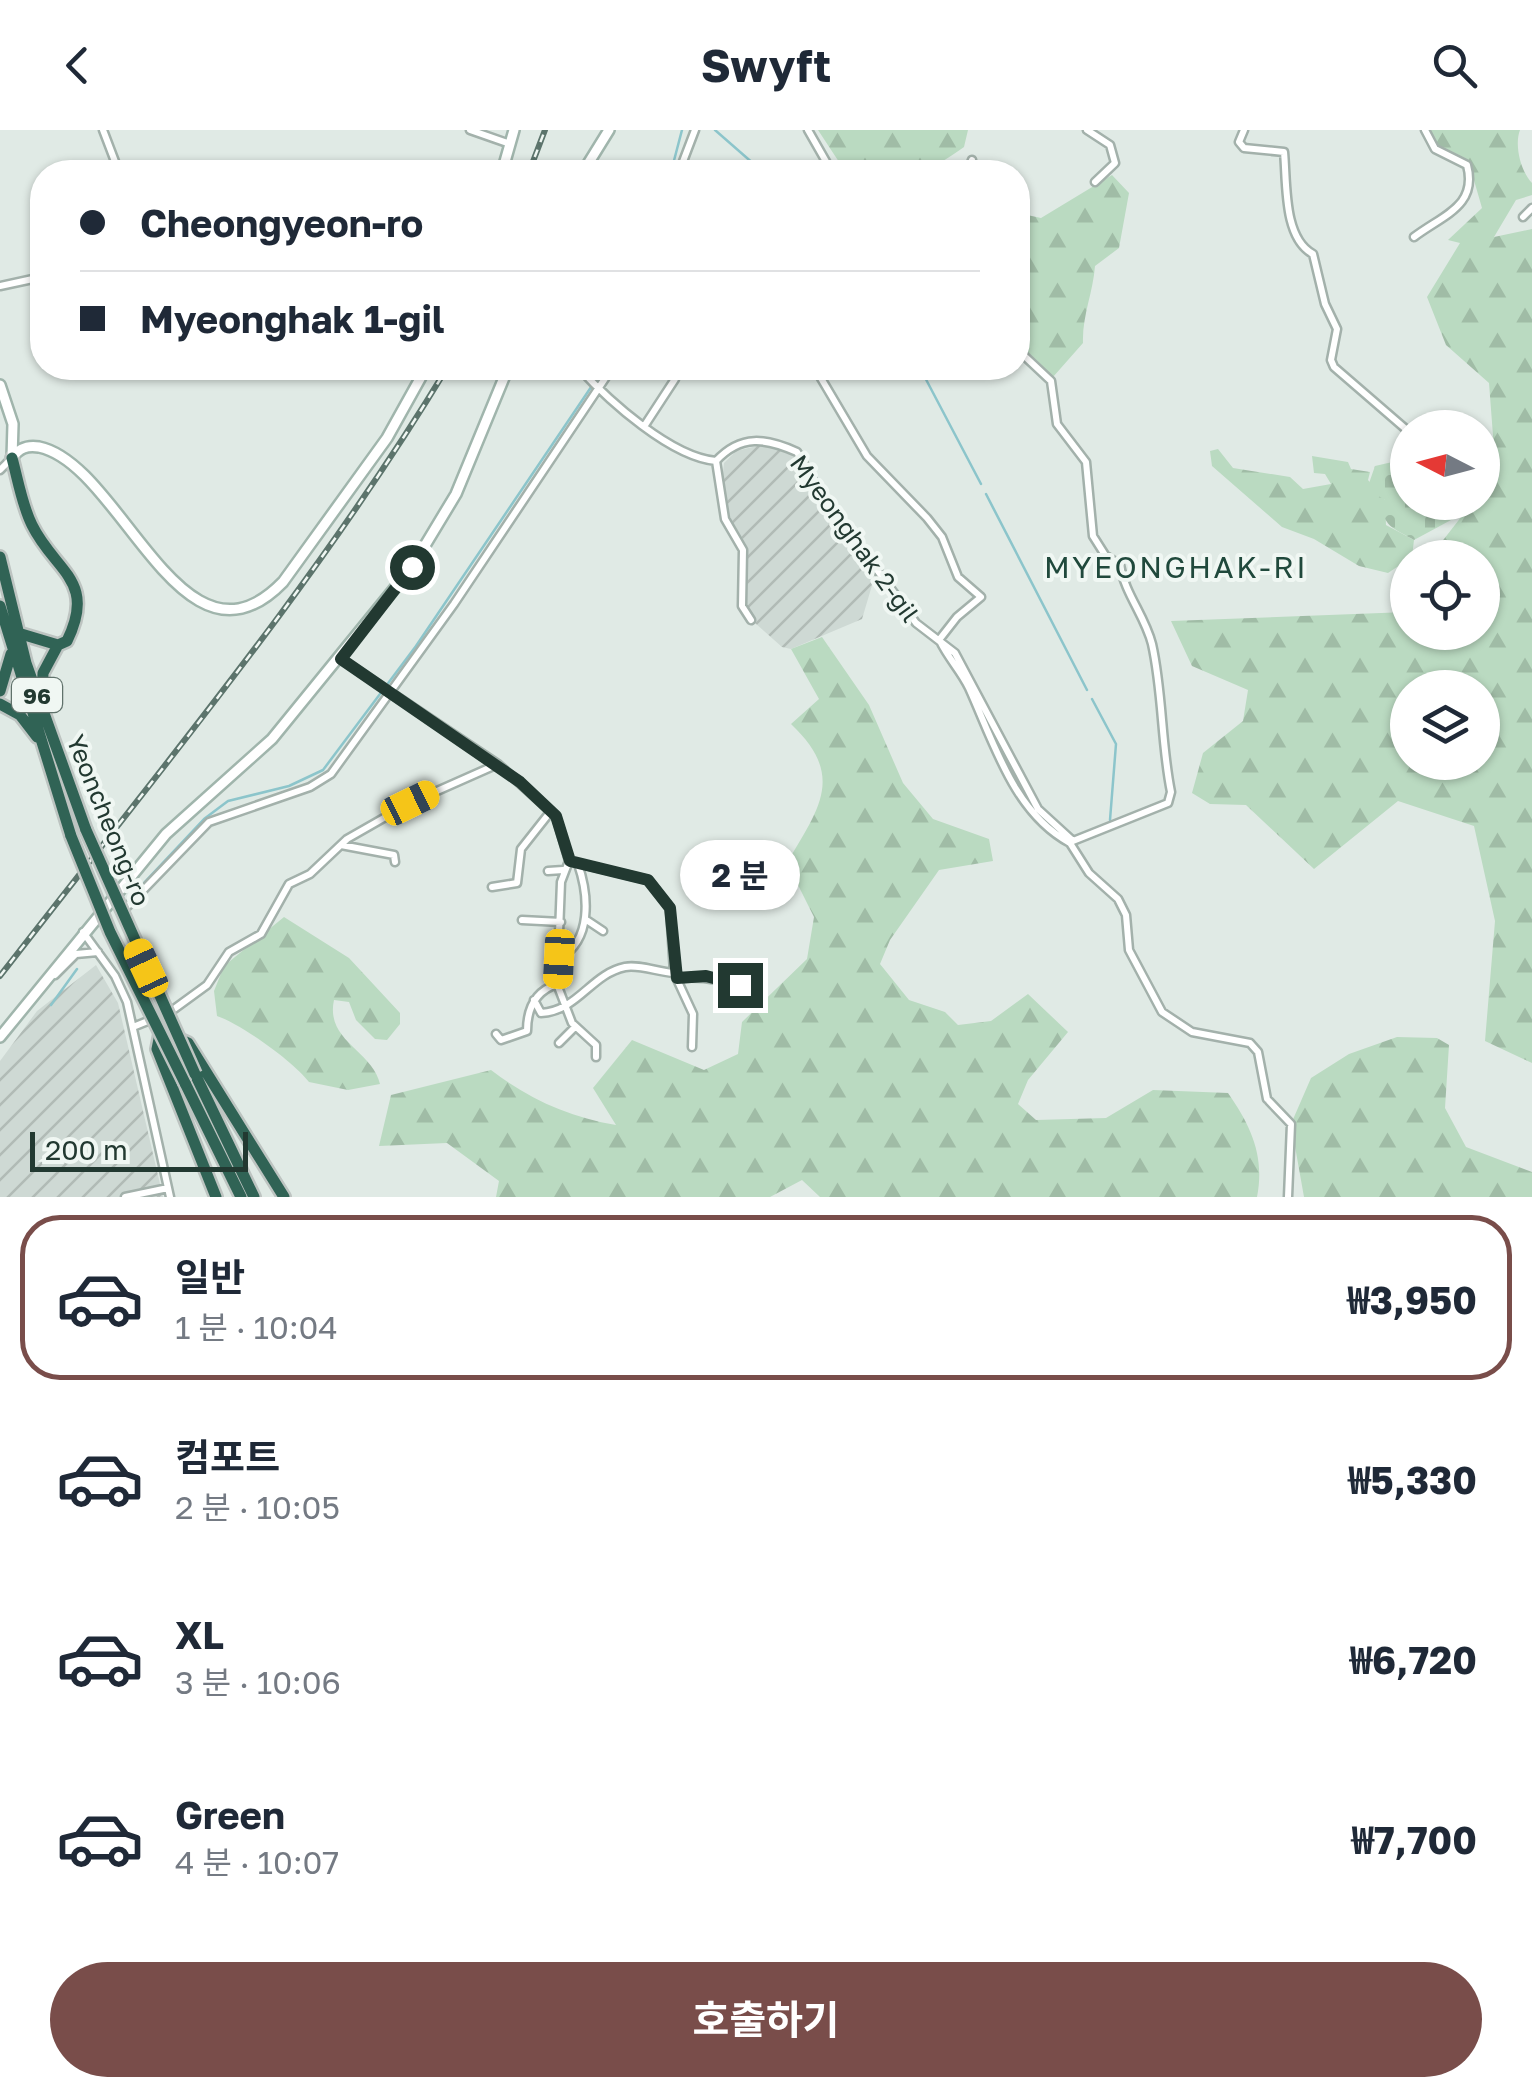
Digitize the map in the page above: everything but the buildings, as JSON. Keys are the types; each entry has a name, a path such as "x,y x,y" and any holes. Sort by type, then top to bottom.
{"highway":[{"path":"12,458 32,526 73,578 78,596 77,621 67,641 45,644 18,632"},
{"name":"Yeoncheong-ro","path":"0,557 48,730 121,913 179,1039 189,1078 242,1197"},
{"name":"Yeoncheong-ro","path":"0,606 71,836 110,932 160,1034 189,1078 254,1197"},
{"path":"48,730 41,687 58,644"},
{"path":"0,691 12,649"},
{"path":"0,704 20,716 44,747"},
{"path":"189,1078 216,1197"},
{"path":"189,1078 284,1197"}],"main road":[{"path":"506,160 514,130"},
{"path":"590,160 604,132"},
{"path":"12,458 18,449 46,449 85,474 131,535 184,589 210,605 252,607 284,582 322,532 388,438 419,380"},
{"path":"0,1037 166,834 272,739 341,659 412,567 446,513 503,380"},
{"path":"0,385 13,424 12,458"}],"street":[{"path":"103,130 114,160"},
{"path":"470,130 512,144"},
{"path":"684,160 695,130"},
{"path":"808,130 825,160"},
{"path":"1087,130 1110,145 1115,163 1095,182"},
{"path":"1244,130 1238,142 1244,148 1284,152 1294,235 1300,248 1313,254 1325,304 1337,329 1331,360 1334,367 1390,415"},
{"path":"1414,237 1467,199 1472,185 1466,165 1435,149 1424,130"},
{"path":"1523,217 1532,208"},
{"path":"0,286 30,280"},
{"path":"1030,361 1051,381 1056,424 1086,462 1094,536 1105,555 1120,565 1124,584 1148,629 1159,680 1172,792 1168,803 1072,842"},
{"path":"590,380 645,425 689,454 716,461 724,518 743,550 742,606 750,620"},
{"path":"121,913 209,822 310,787 331,774 603,380"},
{"path":"645,425 674,380"},
{"name":"Myeonghak 2-gil","path":"822,380 867,456 927,518 942,537 958,577 982,597 957,617 939,640"},
{"name":"Myeonghak 2-gil","path":"716,461 727,449 752,440 797,452 820,491 916,623 939,640 966,671 1038,810 1072,842 1089,873 1118,899 1126,914 1129,950 1153,1002 1180,1027 1250,1044 1258,1052 1268,1100 1291,1124 1288,1197"},
{"path":"0,470 12,458"},
{"path":"341,659 498,764 551,811 574,863 585,918 580,943 559,959"},
{"path":"133,1027 170,1012 207,985 229,952 261,934 290,884 310,874 340,845 410,803 498,764"},
{"path":"492,887 517,883 521,849 551,811"},
{"path":"340,845 394,855 395,862"},
{"path":"548,871 563,870 574,863 648,880 670,908 675,976 693,1014 692,1047"},
{"path":"563,870 557,984 574,1027 592,1040 596,1057"},
{"path":"585,918 603,931"},
{"path":"522,920 560,922"},
{"path":"83,932 115,976 133,1027 169,1192 125,1197"},
{"path":"38,988 76,954 98,952"},
{"path":"534,1000 541,1013 566,1008 607,973 629,966 675,976 706,976 740,985 751,994"},
{"path":"496,1034 500,1040 527,1031 534,1000 545,988 557,984"},
{"path":"559,1043 574,1027"}],"shaded area":[{"path":"761,445 792,452 803,463 876,572 862,619 791,649 782,647 755,623 746,607 748,548 730,518 722,482 724,463 736,451"},
{"path":"96,965 118,1003 163,1197 0,1197 0,1061 37,1011"}],"green space":[{"path":"818,130 968,130 964,147 944,160 838,160"},
{"path":"1427,130 1520,130 1520,158 1532,183 1532,195 1516,200 1494,237 1532,229 1532,1063 1485,1041 1495,921 1474,826 1398,801 1314,869 1246,805 1210,804 1192,793 1203,753 1243,721 1248,690 1192,666 1171,621 1390,613 1390,650 1500,650 1500,540 1443,540 1459,520 1500,520 1500,410 1491,410 1489,383 1446,345 1427,297 1460,243 1448,240 1482,208 1469,163 1436,146"},
{"path":"1112,175 1129,193 1119,248 1095,266 1083,343 1053,377 1030,355 1030,216 1041,218"},
{"path":"1218,449 1233,468 1290,477 1303,489 1331,484 1325,474 1314,473 1312,456 1348,462 1351,469 1370,472 1368,480 1385,500 1386,525 1414,540 1390,540 1388,573 1359,566 1314,539 1282,527 1212,466 1210,451"},
{"path":"1390,463 1390,520 1451,520 1414,540 1389,525 1384,515 1385,500 1367,489 1375,466"},
{"path":"822,637 869,705 903,783 933,819 989,839 993,861 939,870 890,940 880,964 909,1000 945,1012 958,1025 991,1021 1028,994 1068,1032 1028,1080 1018,1104 1036,1120 1106,1118 1153,1090 1228,1093 1254,1142 1259,1168 1257,1197 820,1197 802,1180 770,1197 496,1197 499,1181 447,1143 379,1146 391,1095 491,1070 550,1105 616,1125 593,1088 632,1040 704,1070 738,1054 742,1022 807,959 814,917 787,863 817,809 822,776 808,743 791,724 819,699 791,649"},
{"path":"284,917 349,958 400,1013 400,1024 387,1040 375,1039 356,1020 349,1002 334,1000 336,1026 369,1063 380,1084 348,1090 309,1082 266,1044 217,1016 214,991 224,966"},
{"path":"1397,1037 1437,1038 1449,1045 1445,1108 1466,1147 1532,1172 1532,1197 1304,1197 1291,1124 1311,1078 1349,1054"}],"waterway":[{"path":"674,160 682,130"},
{"path":"715,130 749,160"},
{"path":"141,886 204,819 228,801 289,786 323,770 416,646 596,380"},
{"path":"926,380 981,484"},
{"path":"986,494 1087,690"},
{"path":"1092,699 1116,744 1110,820"},
{"path":"51,1005 77,969"}],"railway":[{"path":"534,160 545,130"},
{"path":"0,976 289,602 440,380"}],"district":[{"name":"MYEONGHAK-RI","path":"1176,567"}],"route":[{"path":"412,567 341,659 520,782 556,816 570,861 648,880 670,908 677,978 706,976 723,984 740,985"}]}
